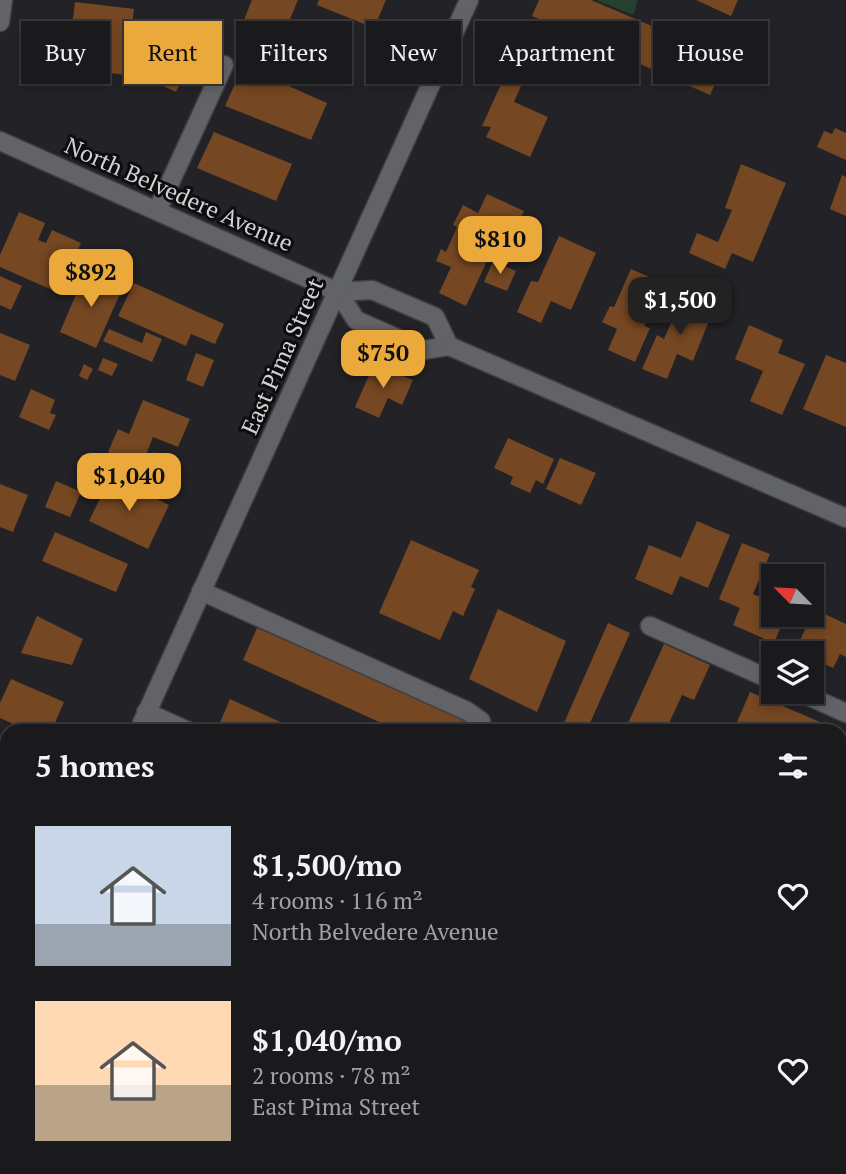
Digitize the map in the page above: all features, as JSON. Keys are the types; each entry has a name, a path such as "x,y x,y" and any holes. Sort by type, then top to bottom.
{"street":[{"path":"0,22 4,0"},
{"name":"East Pima Street","path":"141,724 470,0"},
{"path":"157,211 224,65"},
{"name":"North Belvedere Avenue","path":"0,141 338,292 372,290 435,317 449,346"},
{"path":"338,292 356,320 424,350 449,346 846,518"},
{"path":"201,591 467,711 481,721"},
{"path":"650,626 761,675"},
{"path":"824,703 846,713"},
{"path":"146,712 172,724"}],"green space":[{"path":"596,0 638,0 633,15"}],"building":[{"path":"252,0 298,0 289,21 243,21"},
{"path":"319,0 386,0 377,21 366,21 366,25 317,5"},
{"path":"539,0 591,0 653,26 653,70 639,63 639,21 543,21 532,16"},
{"path":"696,0 738,0 731,16"},
{"path":"75,2 134,9 133,21 124,21 124,75 110,73 110,21 73,21"},
{"path":"236,82 236,84 284,84 327,103 311,140 225,106"},
{"path":"159,84 180,84 176,92"},
{"path":"501,84 522,84 514,102 548,117 530,157 486,137 491,127 482,126"},
{"path":"685,84 715,84 710,95"},
{"path":"835,128 846,133 846,160 817,147 824,131 832,134"},
{"path":"214,132 292,164 276,201 197,168"},
{"path":"741,164 786,183 753,262 732,253 725,269 689,253 697,233 718,242 732,210 725,208"},
{"path":"842,175 846,177 846,216 830,209"},
{"path":"487,194 524,211 513,234 496,226 482,256 488,259 466,306 439,293 451,267 436,261 441,249 446,252 457,227 453,225 463,205 478,213"},
{"path":"19,212 45,223 38,240 46,243 52,230 81,243 59,293 0,267 0,255"},
{"path":"559,236 596,253 571,310 551,301 541,323 517,312 531,281 538,282"},
{"path":"493,261 516,271 507,291 484,282"},
{"path":"631,269 663,283 644,326 650,328 635,362 608,350 617,329 602,322 610,306 614,307"},
{"path":"86,271 123,287 96,348 60,332"},
{"path":"0,276 22,286 11,310 0,305"},
{"path":"134,283 224,324 215,344 191,334 186,346 118,316"},
{"path":"683,295 714,308 693,361 677,354 667,379 642,369 657,335 664,339"},
{"path":"749,325 783,340 778,353 805,364 782,415 750,401 763,371 735,359"},
{"path":"109,329 142,343 146,332 162,339 152,362 103,341"},
{"path":"0,333 30,345 15,381 0,375"},
{"path":"196,353 214,360 203,387 186,380"},
{"path":"826,355 846,363 846,427 803,409"},
{"path":"103,358 118,364 112,376 98,370"},
{"path":"84,364 93,369 87,380 79,376"},
{"path":"374,364 413,380 402,405 388,398 379,418 355,407"},
{"path":"31,389 55,400 50,413 56,415 49,430 19,417"},
{"path":"143,400 190,419 178,447 153,437 146,455 152,457 154,452 172,460 166,476 108,452 118,429 129,434"},
{"path":"508,438 554,459 543,484 536,480 530,493 510,484 513,477 494,468"},
{"path":"560,458 596,473 581,505 546,489"},
{"path":"111,476 169,505 148,549 89,521"},
{"path":"56,481 81,492 70,517 45,507"},
{"path":"0,484 28,495 13,532 0,527"},
{"path":"697,521 730,535 708,588 680,576 672,595 635,579 649,545 681,558"},
{"path":"55,532 128,564 116,592 42,561"},
{"path":"411,540 479,570 471,587 475,589 463,616 453,611 440,640 379,613"},
{"path":"742,543 770,554 766,564 761,564 761,575 753,594 761,597 761,627 781,627 775,641 733,625 740,608 719,599"},
{"path":"498,609 566,641 537,712 469,679"},
{"path":"824,614 846,624 846,657 840,654 833,668 824,664 824,641 800,641 806,627 824,627"},
{"path":"37,616 83,639 72,665 21,653"},
{"path":"608,623 630,633 590,724 564,724"},
{"path":"257,628 471,721 470,724 383,724 243,660"},
{"path":"664,644 710,665 694,700 682,695 669,724 628,724"},
{"path":"11,679 64,702 54,724 13,724 0,718 0,703"},
{"path":"750,692 761,697 761,704 778,704 825,724 736,724"},
{"path":"230,699 285,724 219,724"}]}
